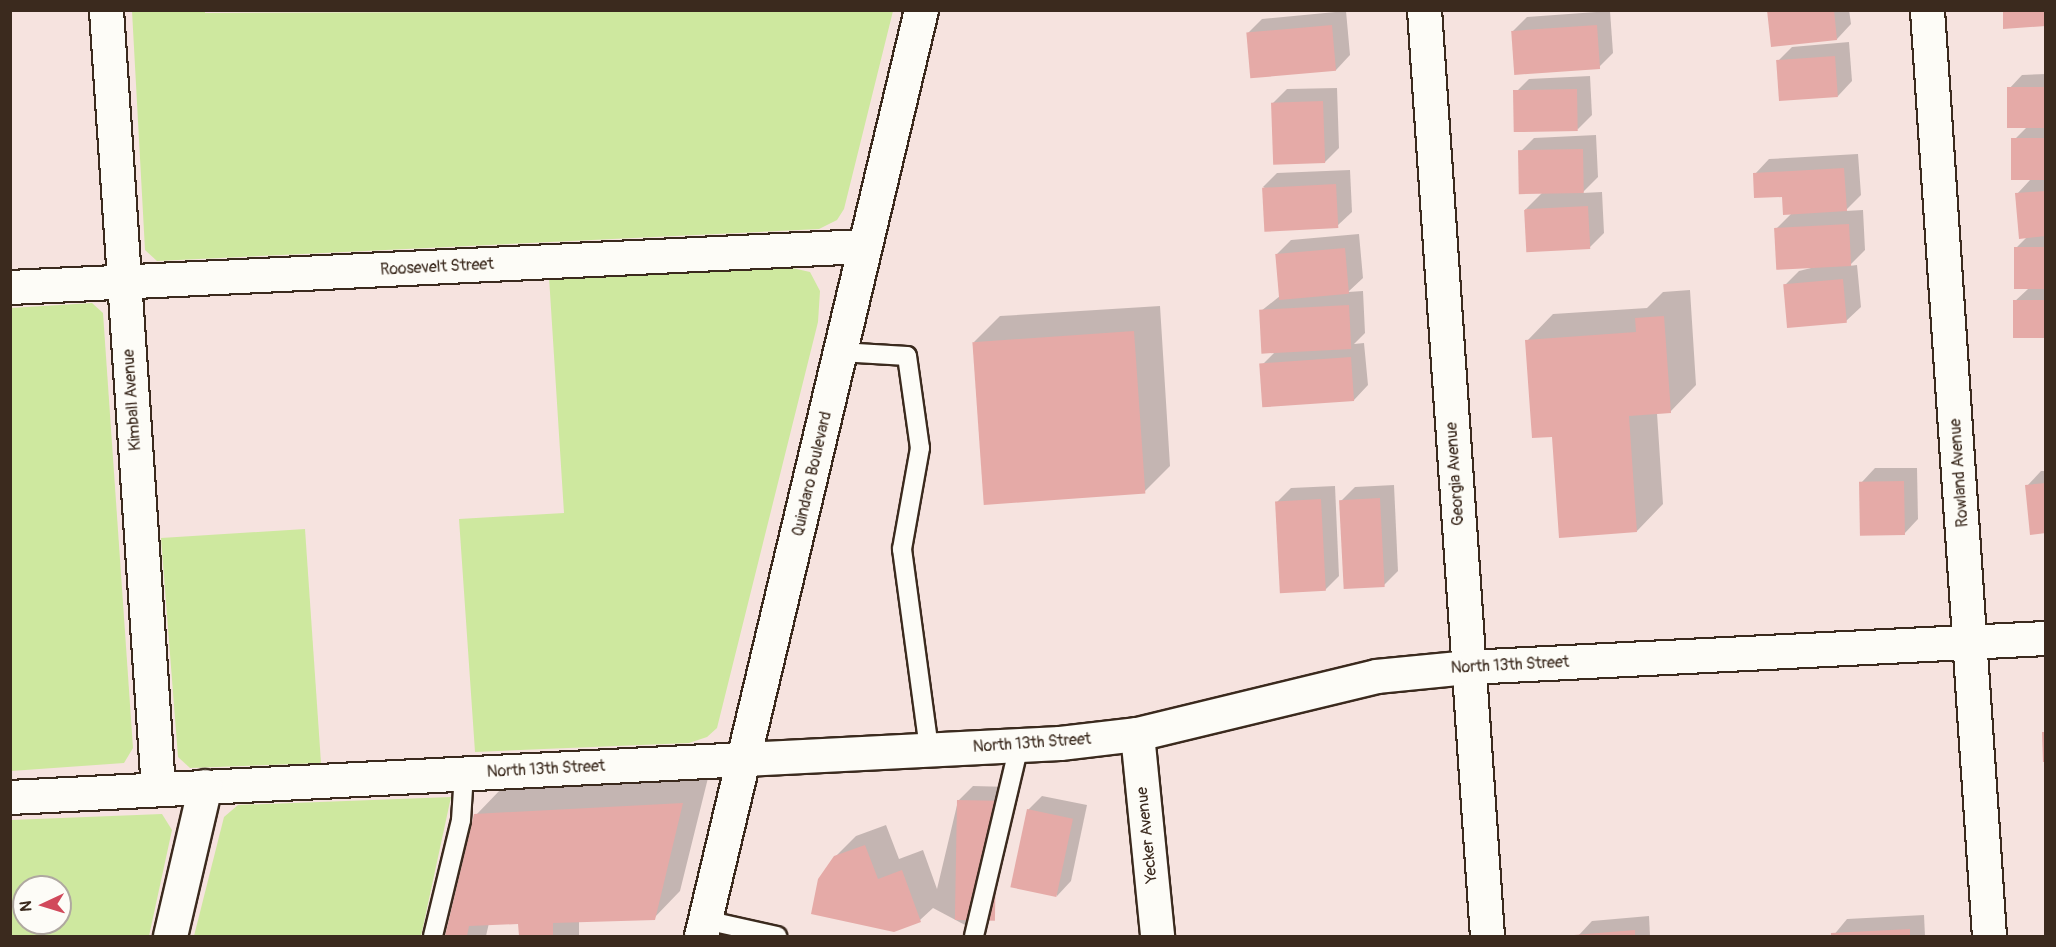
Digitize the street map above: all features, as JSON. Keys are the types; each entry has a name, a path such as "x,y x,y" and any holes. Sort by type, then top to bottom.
{"street":[{"name":"Kimball Avenue","path":"106,10 158,789"},
{"name":"Quindaro Boulevard","path":"703,928 921,10"},
{"name":"Georgia Avenue","path":"1424,10 1487,936"},
{"name":"Rowland Avenue","path":"1927,10 1972,642 1989,936"},
{"name":"Roosevelt Street","path":"10,287 864,246"},
{"name":"North 13th Street","path":"10,797 1019,745 1137,734 1376,676 1467,667 2046,638"},
{"name":"Yecker Avenue","path":"1137,734 1157,936"},
{"path":"170,936 205,786"}],"lane":[{"path":"840,352 907,356 920,448 902,549 929,750"},
{"path":"974,936 1019,745"},
{"path":"433,936 461,820 464,773"},
{"path":"703,928 777,936"}],"green space":[{"path":"132,11 205,11 205,13 893,11 844,209 837,220 819,229 157,261 145,250"},
{"path":"788,267 810,272 820,291 818,322 717,728 707,737 689,743 475,752 459,519 564,513 549,277"},
{"path":"92,303 103,313 133,748 124,763 11,771 11,308"},
{"path":"305,529 321,763 190,768 178,757 161,538"},
{"path":"451,797 421,936 194,936 224,817 238,805"},
{"path":"162,814 172,830 149,936 11,936 11,820"}],"building":[{"path":"1767,10 1834,10 1837,40 1771,47"},
{"path":"2003,10 2046,10 2046,26 2003,29"},
{"path":"1332,25 1336,71 1250,78 1246,32"},
{"path":"1597,25 1600,69 1514,75 1511,31"},
{"path":"1835,56 1838,97 1779,101 1776,60"},
{"path":"2007,87 2046,87 2046,128 2007,128"},
{"path":"1577,89 1578,131 1514,132 1513,90"},
{"path":"1323,101 1325,163 1273,165 1271,103"},
{"path":"2011,138 2046,138 2046,180 2011,180"},
{"path":"1583,149 1584,193 1519,194 1518,150"},
{"path":"1844,168 1847,211 1783,215 1782,197 1754,198 1753,173"},
{"path":"1336,184 1338,228 1264,232 1262,188"},
{"path":"2046,191 2046,236 2019,239 2015,193"},
{"path":"1588,206 1590,249 1526,252 1524,209"},
{"path":"1849,224 1851,266 1776,270 1774,228"},
{"path":"2014,247 2046,247 2046,289 2014,289"},
{"path":"1345,248 1349,294 1279,300 1275,254"},
{"path":"1843,279 1847,323 1787,328 1783,284"},
{"path":"2013,300 2046,300 2046,338 2013,338"},
{"path":"1349,305 1351,349 1261,354 1259,310"},
{"path":"1664,316 1671,413 1629,416 1637,532 1559,538 1552,437 1532,438 1525,340 1636,332 1635,318"},
{"path":"1134,331 1145,494 984,505 972,342"},
{"path":"1351,357 1354,401 1262,407 1259,363"},
{"path":"1904,481 1905,535 1860,536 1859,482"},
{"path":"2046,483 2046,533 2030,535 2025,485"},
{"path":"1380,498 1385,587 1344,589 1339,500"},
{"path":"1321,499 1326,591 1280,593 1275,501"},
{"path":"2042,732 2046,732 2046,762 2043,762"},
{"path":"957,800 997,801 995,921 955,920"},
{"path":"683,803 655,920 553,923 553,936 519,936 518,924 469,926 467,936 445,936 474,814"},
{"path":"1027,809 1073,819 1056,897 1010,887"},
{"path":"865,845 878,879 902,870 921,922 894,932 811,914 818,879 834,856"},
{"path":"1910,929 1910,936 1831,936 1831,933"},
{"path":"1635,930 1635,936 1574,936 1574,935"}]}
